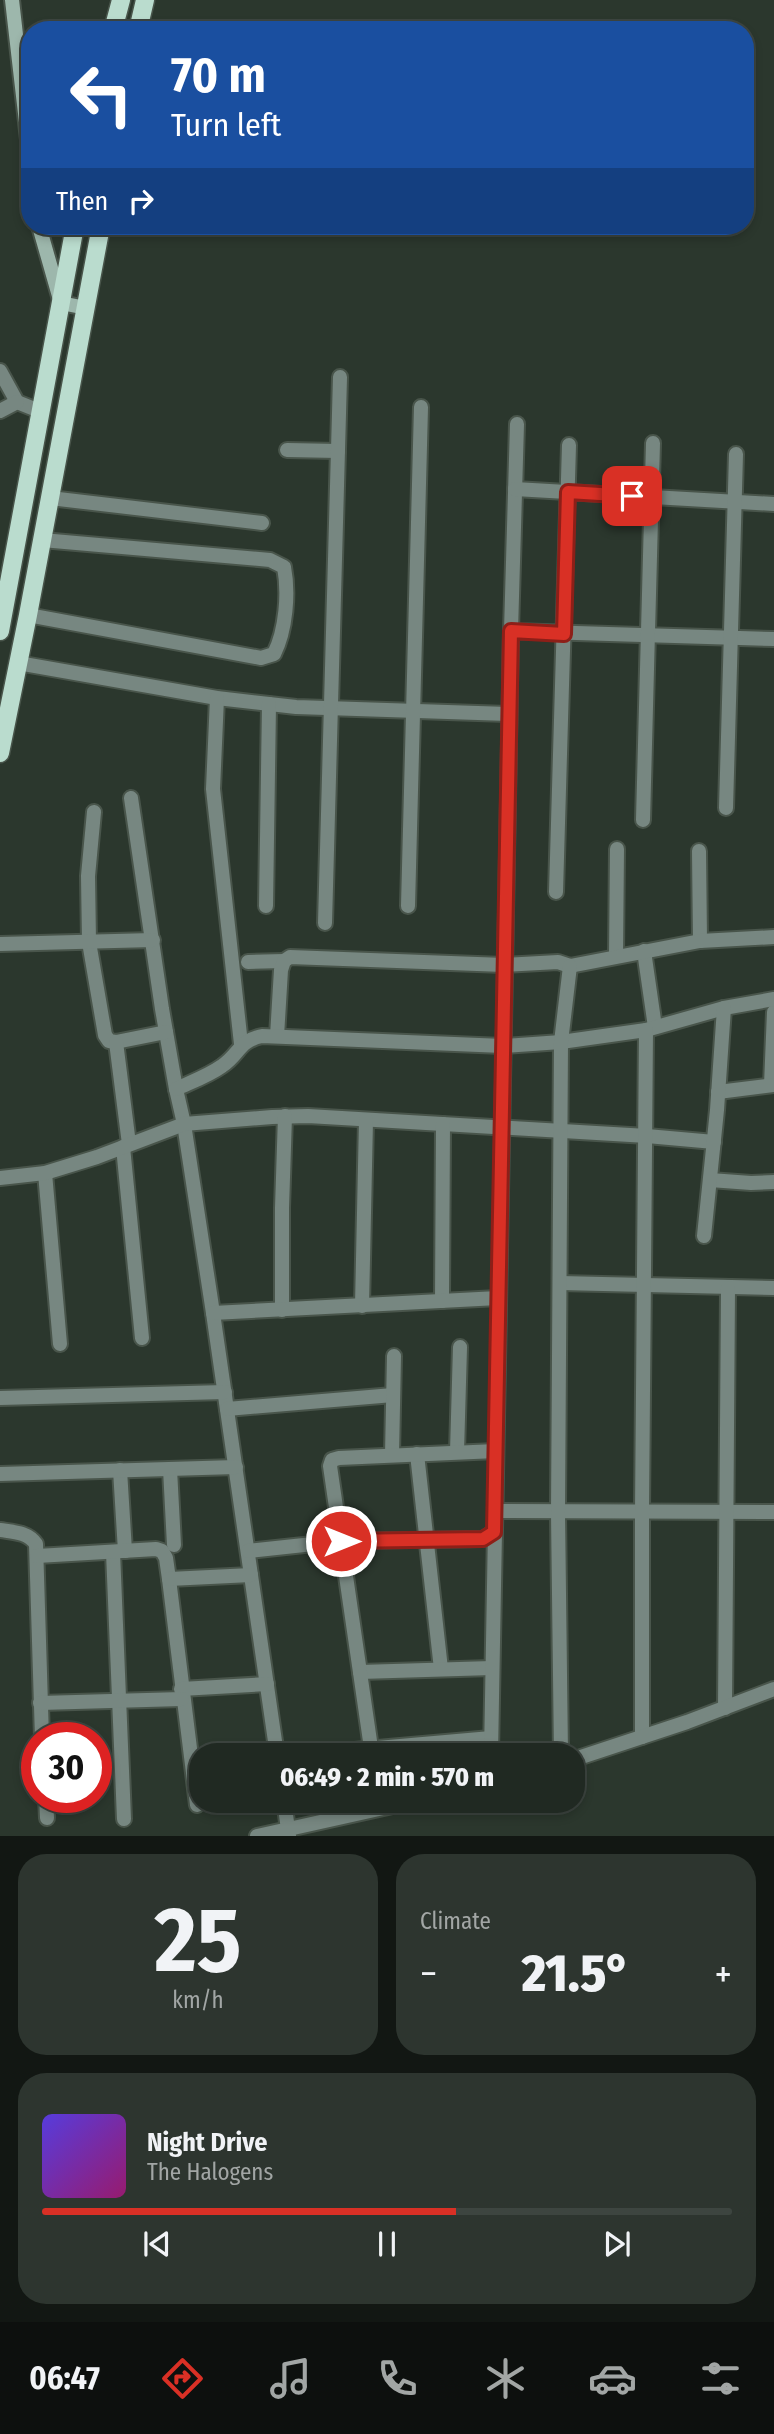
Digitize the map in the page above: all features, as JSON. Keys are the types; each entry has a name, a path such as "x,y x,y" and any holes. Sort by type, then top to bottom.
{"main road":[{"path":"115,21 121,0"},
{"path":"140,21 145,0"},
{"path":"0,631 73,235"},
{"path":"0,753 99,235"}],"street":[{"path":"12,0 21,78"},
{"path":"42,235 61,303 86,308"},
{"path":"0,371 17,402 42,412"},
{"path":"325,923 340,377"},
{"path":"0,411 17,402"},
{"path":"408,906 421,407"},
{"path":"491,1743 508,714 517,424"},
{"path":"643,820 653,443"},
{"path":"556,892 569,445"},
{"path":"287,450 338,451"},
{"path":"726,808 736,454"},
{"path":"515,489 774,504"},
{"path":"50,498 262,523"},
{"path":"28,615 261,658 274,654 280,641 287,582 284,567 270,561 42,540"},
{"path":"511,631 774,639"},
{"path":"18,663 217,698 269,704 329,709 508,714"},
{"path":"217,698 214,789 241,1044"},
{"path":"266,906 269,704"},
{"path":"131,798 166,1032 184,1124 214,1313 275,1743"},
{"path":"94,812 89,876 89,942 105,1035 109,1041 116,1042 166,1032"},
{"path":"616,956 617,849"},
{"path":"699,851 700,941"},
{"path":"248,962 284,961 290,957 504,965 558,962 570,966 700,941 774,937"},
{"path":"0,944 153,940"},
{"path":"642,1737 643,1286 651,1029 644,951"},
{"path":"277,1036 281,970 284,961"},
{"path":"561,1743 558,1513 561,1042 570,966"},
{"path":"176,1089 225,1064 249,1038 277,1036 503,1046 561,1042 651,1029 724,1008 774,999"},
{"path":"704,1236 724,1008"},
{"path":"718,1092 773,1085 774,1012"},
{"path":"116,1042 142,1338"},
{"path":"0,1178 46,1172 184,1124 285,1116 560,1130 714,1142"},
{"path":"282,1310 285,1116"},
{"path":"362,1306 366,1120"},
{"path":"442,1301 443,1124"},
{"path":"46,1172 60,1344"},
{"path":"710,1180 774,1182"},
{"path":"560,1283 774,1288"},
{"path":"725,1708 727,1288"},
{"path":"214,1313 498,1298"},
{"path":"457,1452 460,1348"},
{"path":"393,1455 394,1356"},
{"path":"0,1398 225,1392"},
{"path":"227,1409 394,1395"},
{"path":"370,1743 330,1466 332,1460 496,1451"},
{"path":"416,1454 441,1669"},
{"path":"0,1474 236,1466"},
{"path":"170,1469 174,1545"},
{"path":"120,1470 118,1701 124,1819"},
{"path":"495,1511 774,1512"},
{"path":"0,1530 32,1537 36,1544 41,1722"},
{"path":"248,1550 341,1541 483,1539 494,1532"},
{"path":"37,1556 156,1549 162,1551 166,1558 191,1743"},
{"path":"169,1579 251,1575"},
{"path":"360,1672 492,1668"},
{"path":"40,1703 118,1701 267,1684"},
{"path":"585,1756 774,1689"},
{"path":"431,1743 491,1738"},
{"path":"47,1813 47,1818"},
{"path":"286,1813 289,1832"},
{"path":"257,1836 289,1832 366,1813"}],"route":[{"path":"341,1541 483,1539 494,1532 511,631 564,634 568,492 632,496"}]}
